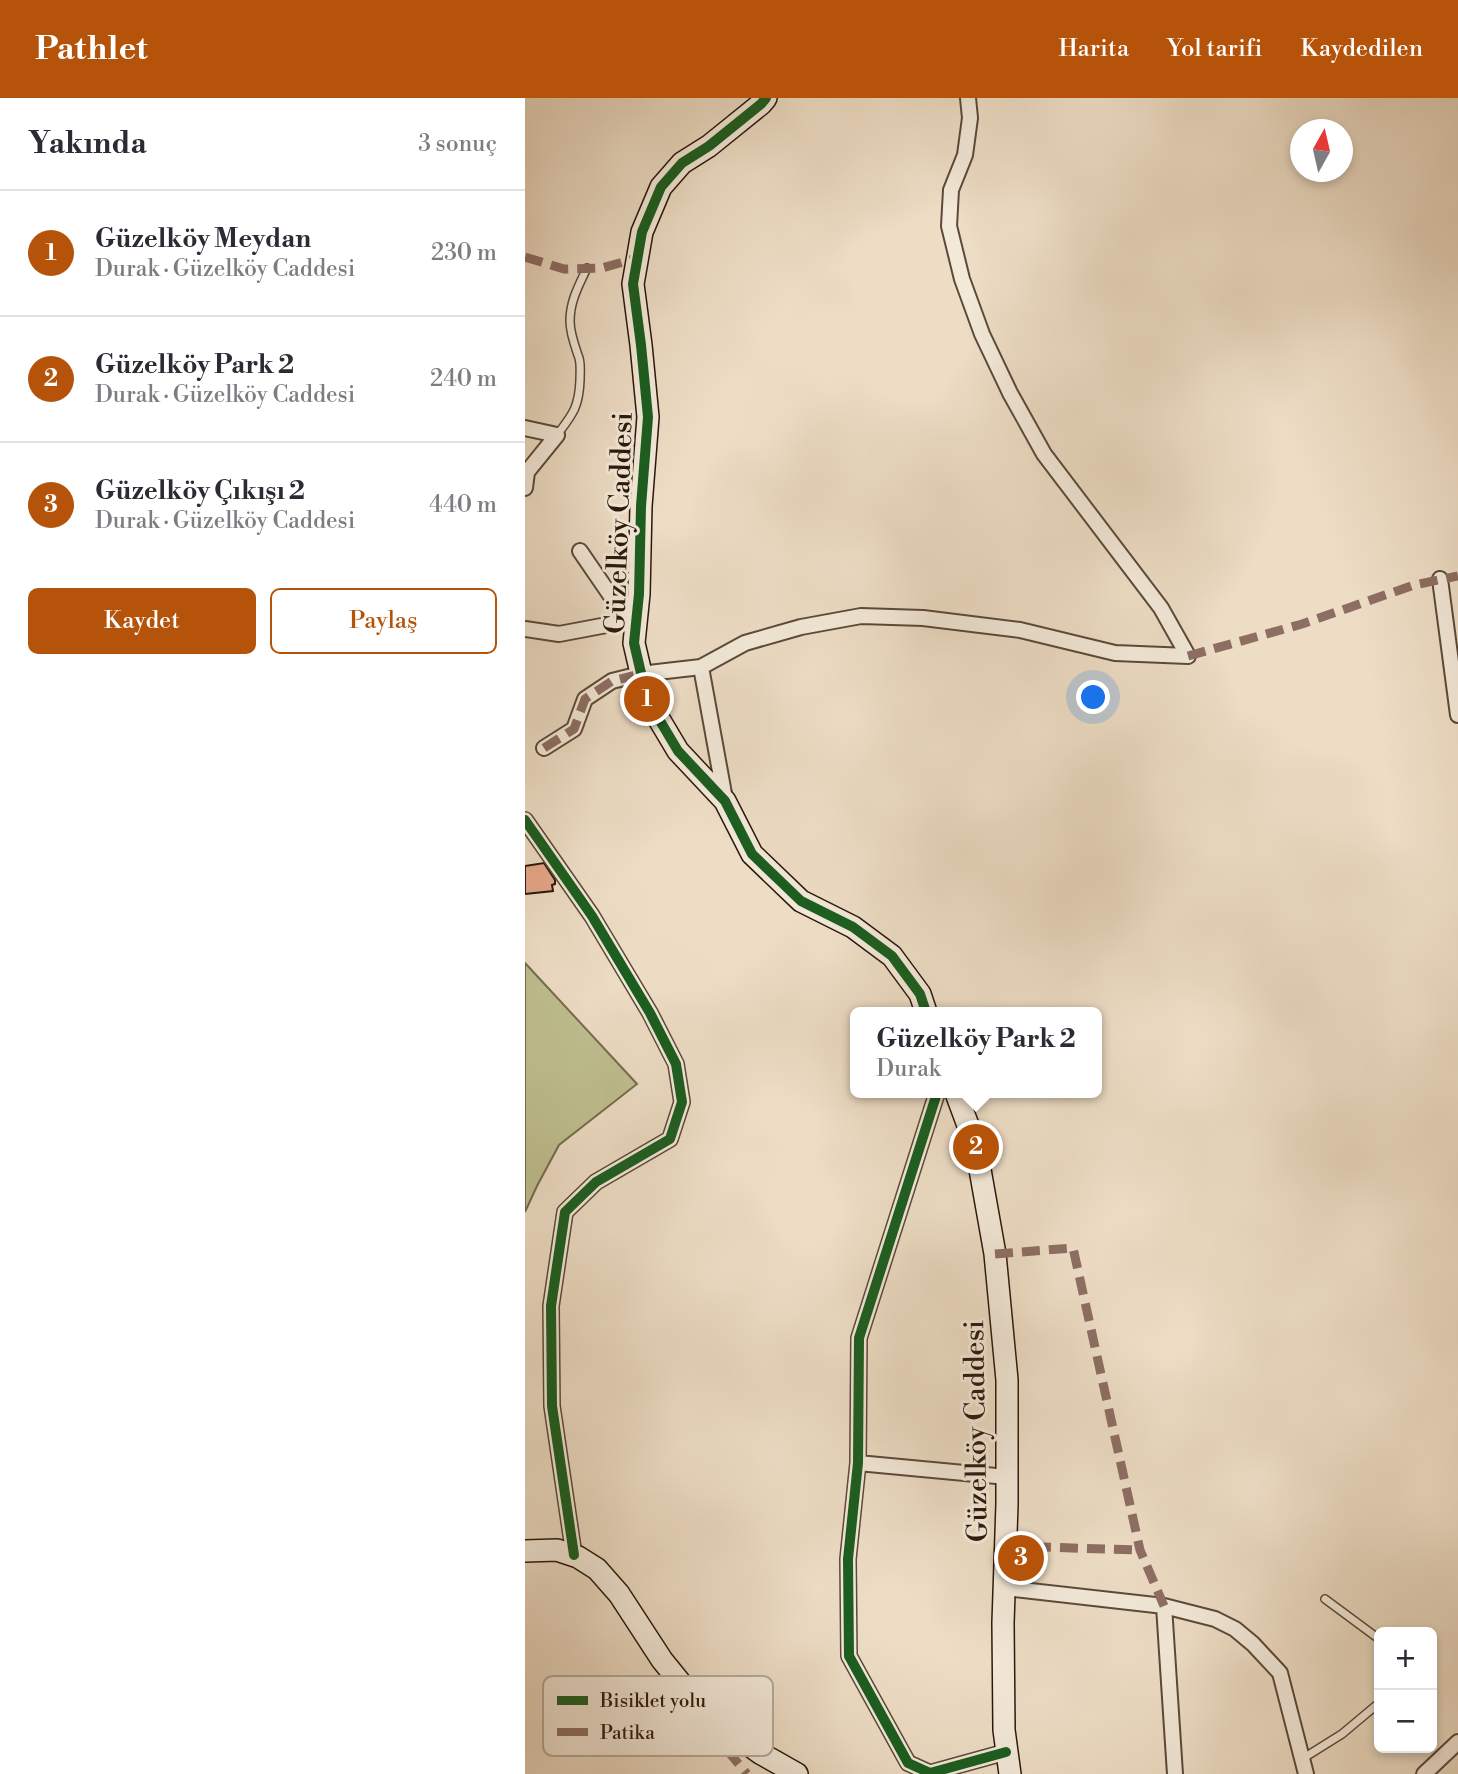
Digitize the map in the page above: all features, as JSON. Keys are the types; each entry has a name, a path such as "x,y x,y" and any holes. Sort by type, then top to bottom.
{"street":[{"name":"Güzelköy Caddesi","path":"766,98 709,146 682,163 661,187 642,232 633,284 647,417 639,594 632,621 634,643 647,699 678,751 725,801 752,854 801,901 853,927 892,956 920,994 924,1007"},
{"path":"544,748 574,729 585,699 612,681 640,674 701,667 745,643 801,627 861,616 923,618 1020,630 1115,653 1188,656 1161,608 1044,454 1010,393 982,334 962,279 949,226 951,190 965,155 970,118 968,98"},
{"path":"525,428 557,435 527,472 525,488"},
{"path":"525,629 559,634 632,621 580,551"},
{"path":"1440,579 1458,715"},
{"path":"701,667 725,801"},
{"path":"525,820 592,916 650,1013 676,1064 682,1102 670,1139 596,1182 565,1212 551,1306 552,1406 574,1555"},
{"path":"935,1098 859,1338 858,1462 848,1559 849,1656 908,1763 930,1773 1006,1752"},
{"name":"Güzelköy Caddesi","path":"957,1098 977,1147 995,1254 1007,1380 1004,1730 1010,1774"},
{"path":"858,1462 1007,1477"},
{"path":"525,1550 557,1550 574,1555 597,1569 619,1594 675,1676"},
{"path":"1005,1588 1164,1606 1215,1619 1235,1629 1280,1673 1306,1774"},
{"path":"1164,1606 1175,1774"},
{"path":"1424,1774 1458,1742"},
{"path":"765,1756 797,1774"}],"lane":[{"path":"557,435 578,402 580,361 570,325 573,299 587,268"},
{"path":"1325,1599 1374,1635"},
{"path":"1302,1759 1342,1734 1374,1707"}],"green space":[{"path":"525,963 637,1084 559,1145 525,1212"}],"building":[{"path":"544,863 555,880 553,891 525,894 525,866"}],"marked path":[{"path":"525,257 564,269 602,268 637,258"},
{"path":"1188,656 1302,624 1414,585 1458,576"},
{"path":"544,748 574,729 585,699 612,681 640,674"},
{"path":"995,1254 1073,1248 1140,1550 1164,1606"},
{"path":"1006,1546 1140,1550"},
{"path":"732,1756 747,1774"}],"cycle path":[{"path":"766,98 709,146 682,163 661,187 642,232 633,284 648,417 634,643 647,699 678,751 725,801 752,854 801,901 853,927 892,956 920,994 924,1007"},
{"path":"525,820 592,916 650,1013 676,1064 682,1102 670,1139 596,1182 565,1212 551,1306 552,1406 574,1555"},
{"path":"935,1098 859,1338 858,1463 848,1559 849,1656 908,1763 930,1773 1006,1752"}],"place":[{"name":"Güzelköy Meydan","path":"647,699"},
{"name":"Güzelköy Park 2","path":"976,1147"},
{"name":"Güzelköy Çıkışı 2","path":"1021,1558"}]}
